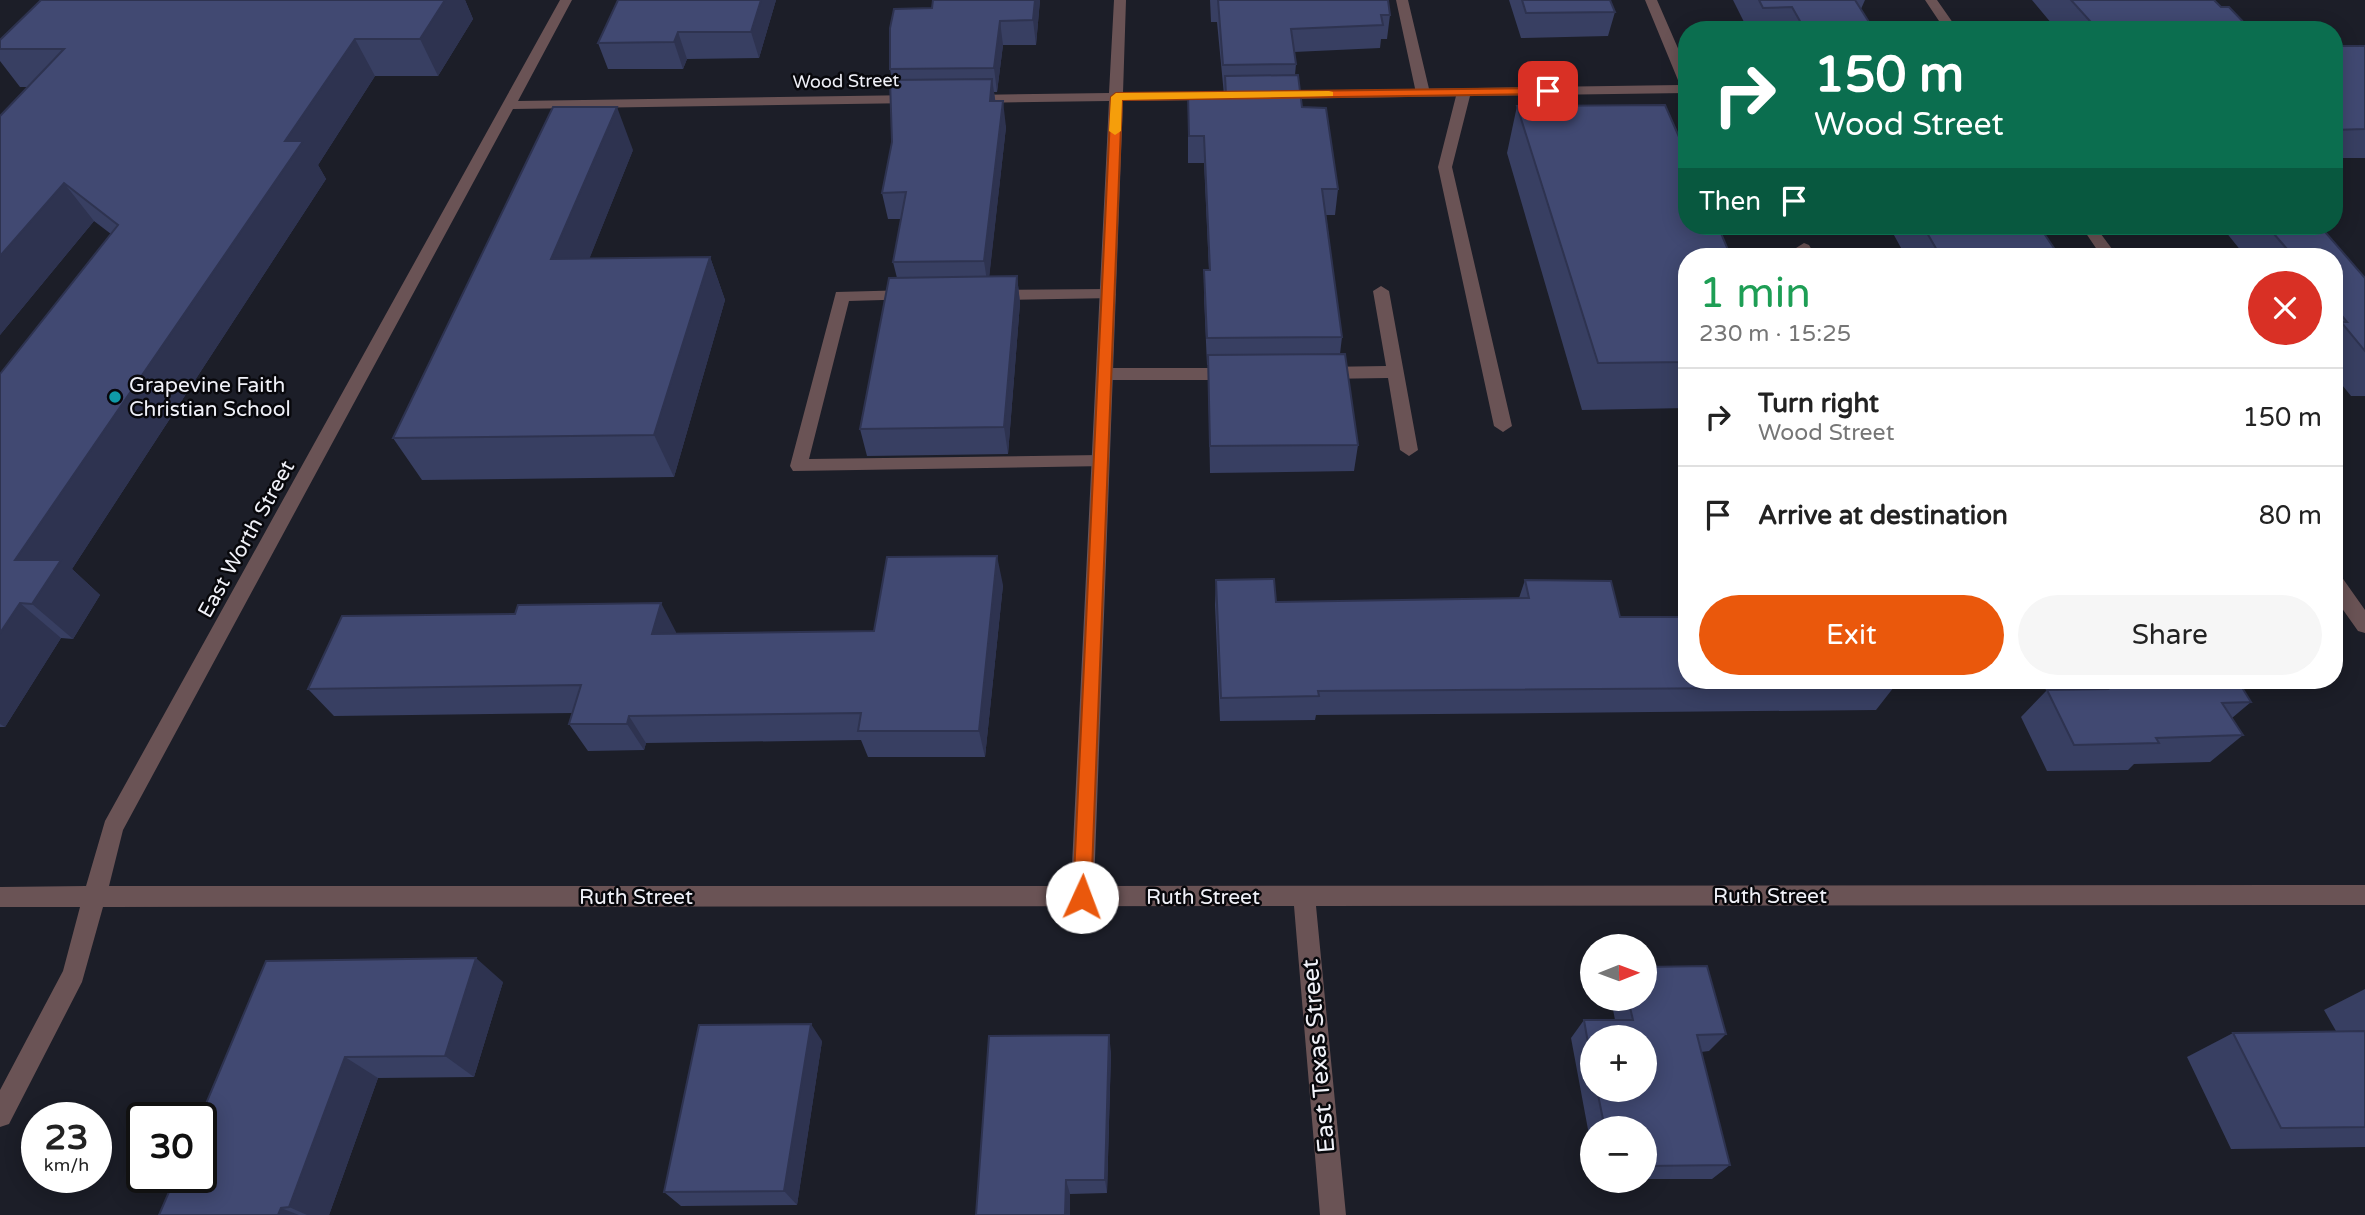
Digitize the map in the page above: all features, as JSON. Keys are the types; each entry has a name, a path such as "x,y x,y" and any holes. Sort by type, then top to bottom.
{"street":[{"name":"East Worth Street","path":"0,1115 74,974 113,828 566,0"},
{"path":"1082,897 1121,0"},
{"path":"1402,0 1423,93"},
{"path":"1651,0 1678,65"},
{"path":"1931,0 1946,21"},
{"path":"1256,95 1678,87"},
{"path":"1464,92 1445,167 1503,426"},
{"path":"955,99 1228,95"},
{"name":"Wood Street","path":"509,105 928,99"},
{"path":"1381,290 1409,450"},
{"path":"1304,373 1396,372"},
{"path":"1104,374 1251,374"},
{"path":"2343,594 2365,625"},
{"name":"Ruth Street","path":"0,897 2365,895"},
{"name":"East Texas Street","path":"1304,897 1333,1215"}],"lane":[{"path":"982,295 1108,294"},
{"path":"926,295 842,296 799,466 1100,461"}],"building":[{"name":"Grapevine Faith Christian School","path":"41,0 445,0 420,39 355,39 285,141 303,141 15,560 61,560 32,604 20,603 0,633 0,374 118,225 64,183 0,256 0,116 64,49 0,49 0,40"},
{"path":"618,0 761,0 751,32 678,32 674,42 598,43"},
{"path":"933,0 1035,0 1033,20 1000,21 994,68 890,69 890,28 894,9 932,8"},
{"path":"1218,0 1388,0 1390,15 1381,15 1383,25 1291,29 1296,64 1223,65"},
{"path":"1522,0 1610,0 1615,12 1526,13"},
{"path":"1759,0 1855,0 1868,21 1800,21 1792,7 1763,8"},
{"path":"2071,0 2214,0 2221,7 2229,7 2242,21 2090,21"},
{"path":"2343,46 2365,46 2365,129 2343,130"},
{"path":"1298,75 1302,107 1326,108 1338,189 1322,189 1342,337 1207,338 1204,270 1210,270 1204,136 1189,136 1188,95 1226,95 1225,76"},
{"path":"992,79 990,101 1003,101 984,261 893,262 906,192 882,193 892,142 890,80"},
{"path":"1665,105 1678,135 1678,235 1722,235 1727,248 1678,248 1678,362 1598,363 1517,106"},
{"path":"553,107 617,107 551,259 710,257 654,435 393,438"},
{"path":"1928,235 2045,235 2054,248 1936,248"},
{"path":"2275,235 2328,235 2339,248 2286,248"},
{"path":"2343,253 2365,278 2365,351 2343,324 2347,322 2343,317"},
{"path":"1017,276 1004,427 860,429 889,278"},
{"path":"1345,354 1358,445 1210,446 1208,355"},
{"path":"997,556 979,731 858,731 861,713 629,716 627,724 569,724 581,685 308,689 342,616 515,614 518,605 661,603 652,634 874,631 887,557"},
{"path":"1274,579 1276,602 1529,598 1525,580 1611,581 1620,617 1678,617 1678,688 1318,691 1319,696 1221,698 1216,580"},
{"path":"2243,689 2251,702 2222,703 2243,735 2156,738 2159,743 2074,745 2047,690"},
{"path":"476,958 445,1056 345,1057 289,1207 281,1208 278,1215 159,1215 169,1193 217,1193 217,1102 207,1102 266,961"},
{"path":"1707,966 1726,1034 1697,1035 1730,1165 1657,1166 1657,1116 1602,1116 1599,1102 1657,1102 1657,1025 1585,1025 1584,1020 1633,1020 1631,1012 1657,1012 1657,967"},
{"path":"811,1024 784,1191 664,1192 699,1025"},
{"path":"2365,1031 2365,1127 2281,1128 2233,1033"},
{"path":"1109,1035 1105,1180 1066,1180 1065,1215 976,1215 989,1036"}],"slow traffic":[{"path":"1115,131 1116,97 1329,94"}],"place":[{"name":"Grapevine Faith Christian School","path":"115,397"}],"route":[{"path":"1082,897 1116,97 1548,91"}]}
